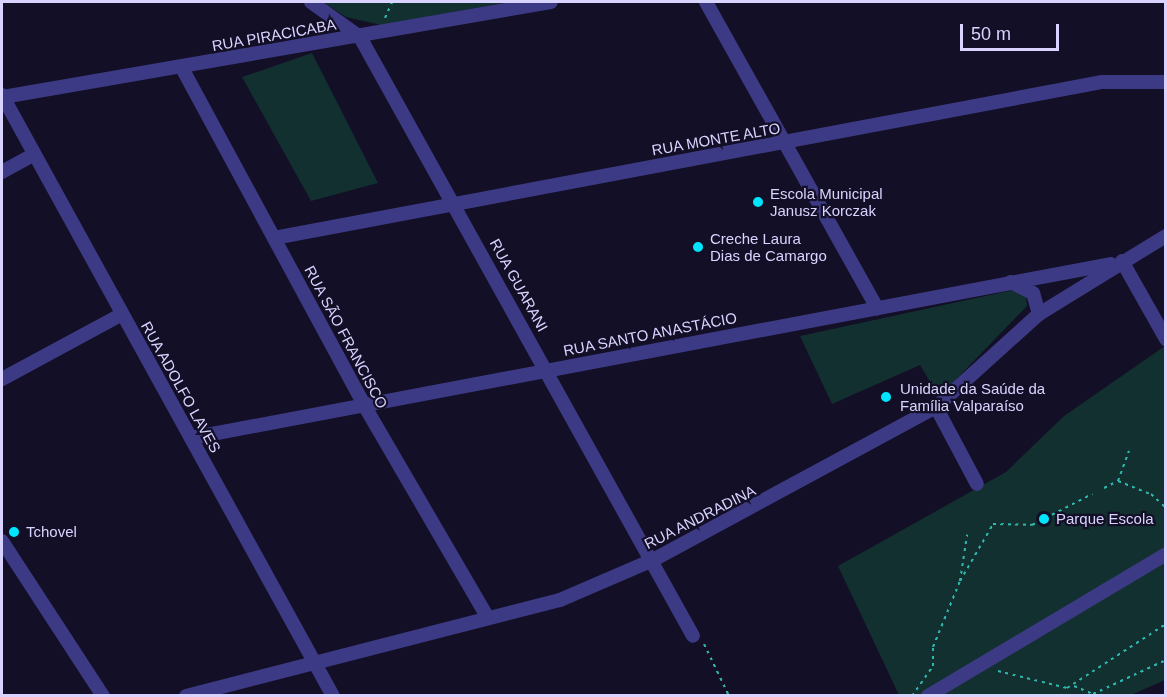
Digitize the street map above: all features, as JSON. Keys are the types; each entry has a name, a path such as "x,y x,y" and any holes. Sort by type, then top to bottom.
{"street":[{"name":"RUA GUARANI","path":"311,2 360,37 455,203 693,636"},
{"name":"RUA PIRACICABA","path":"2,96 182,68 551,2"},
{"path":"706,2 877,308"},
{"name":"RUA SÃO FRANCISCO","path":"182,68 364,405 488,618"},
{"name":"RUA MONTE ALTO","path":"274,238 1102,82 1166,82"},
{"name":"RUA ADOLFO LAVES","path":"2,96 333,696"},
{"path":"2,172 33,155"},
{"name":"RUA ANDRADINA","path":"186,696 575,595 653,560 936,407 1040,314 1119,262 1166,236"},
{"path":"1119,262 1166,339"},
{"name":"RUA SANTO ANASTÁCIO","path":"190,438 1119,262"},
{"path":"1009,282 1033,293 1040,314"},
{"path":"2,379 122,314"},
{"path":"936,407 977,484"},
{"path":"2,541 103,696"},
{"path":"928,696 1166,554"}],"path":[{"path":"1104,488 1118,481 1129,451"},
{"path":"1118,481 1151,494 1166,508"},
{"path":"912,696 931,670 933,647 960,581 993,524 1032,525 1092,494"},
{"path":"960,581 968,535"},
{"path":"974,668 1059,688 1074,686 1166,624"},
{"path":"693,636 701,637 729,696"},
{"path":"1074,686 1093,694 1166,660"}],"green space":[{"path":"323,2 509,2 381,25 346,17"},
{"path":"312,53 378,183 311,201 242,77"},
{"path":"1018,289 1026,295 1027,306 939,397 920,365 832,404 800,336"},
{"name":"Parque Escola","path":"1165,346 1165,680 1131,695 899,695 838,566 1006,472 1064,416"}],"place":[{"name":"Escola Municipal Janusz Korczak","path":"758,202"},
{"name":"Creche Laura Dias de Camargo","path":"698,247"},
{"name":"Unidade da Saúde da Família Valparaíso","path":"886,397"},
{"name":"Parque Escola","path":"1044,519"},
{"name":"Tchovel","path":"14,532"}]}
